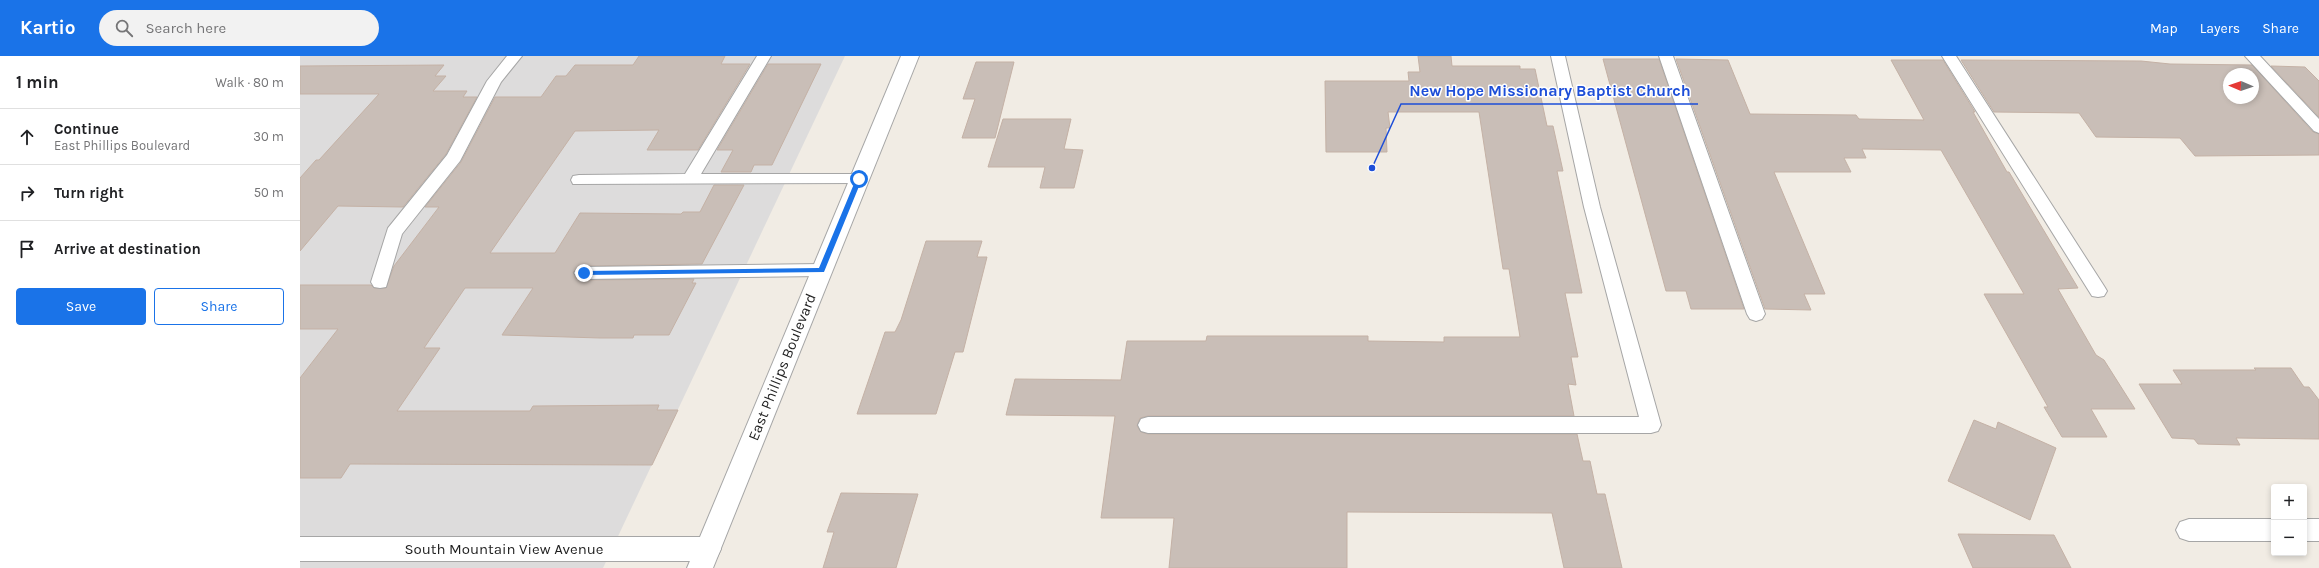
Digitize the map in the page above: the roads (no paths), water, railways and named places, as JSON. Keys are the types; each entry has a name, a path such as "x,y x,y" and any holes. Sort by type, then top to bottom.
{"street":[{"name":"East Phillips Boulevard","path":"704,559 910,56"},
{"path":"2189,530 2271,530"},
{"path":"2307,530 2319,530"},
{"name":"South Mountain View Avenue","path":"300,549 704,559"}],"lane":[{"path":"380,282 394,232 454,157 494,81 515,56"},
{"path":"690,179 764,56"},
{"path":"1148,425 1651,425 1592,207 1558,56"},
{"path":"1666,56 1756,314"},
{"path":"1949,56 2024,172 2098,291"},
{"path":"2252,56 2319,128"},
{"path":"579,180 859,179"},
{"path":"584,273 822,270"}],"place":[{"name":"New Hope Missionary Baptist Church","path":"1372,168"}]}
